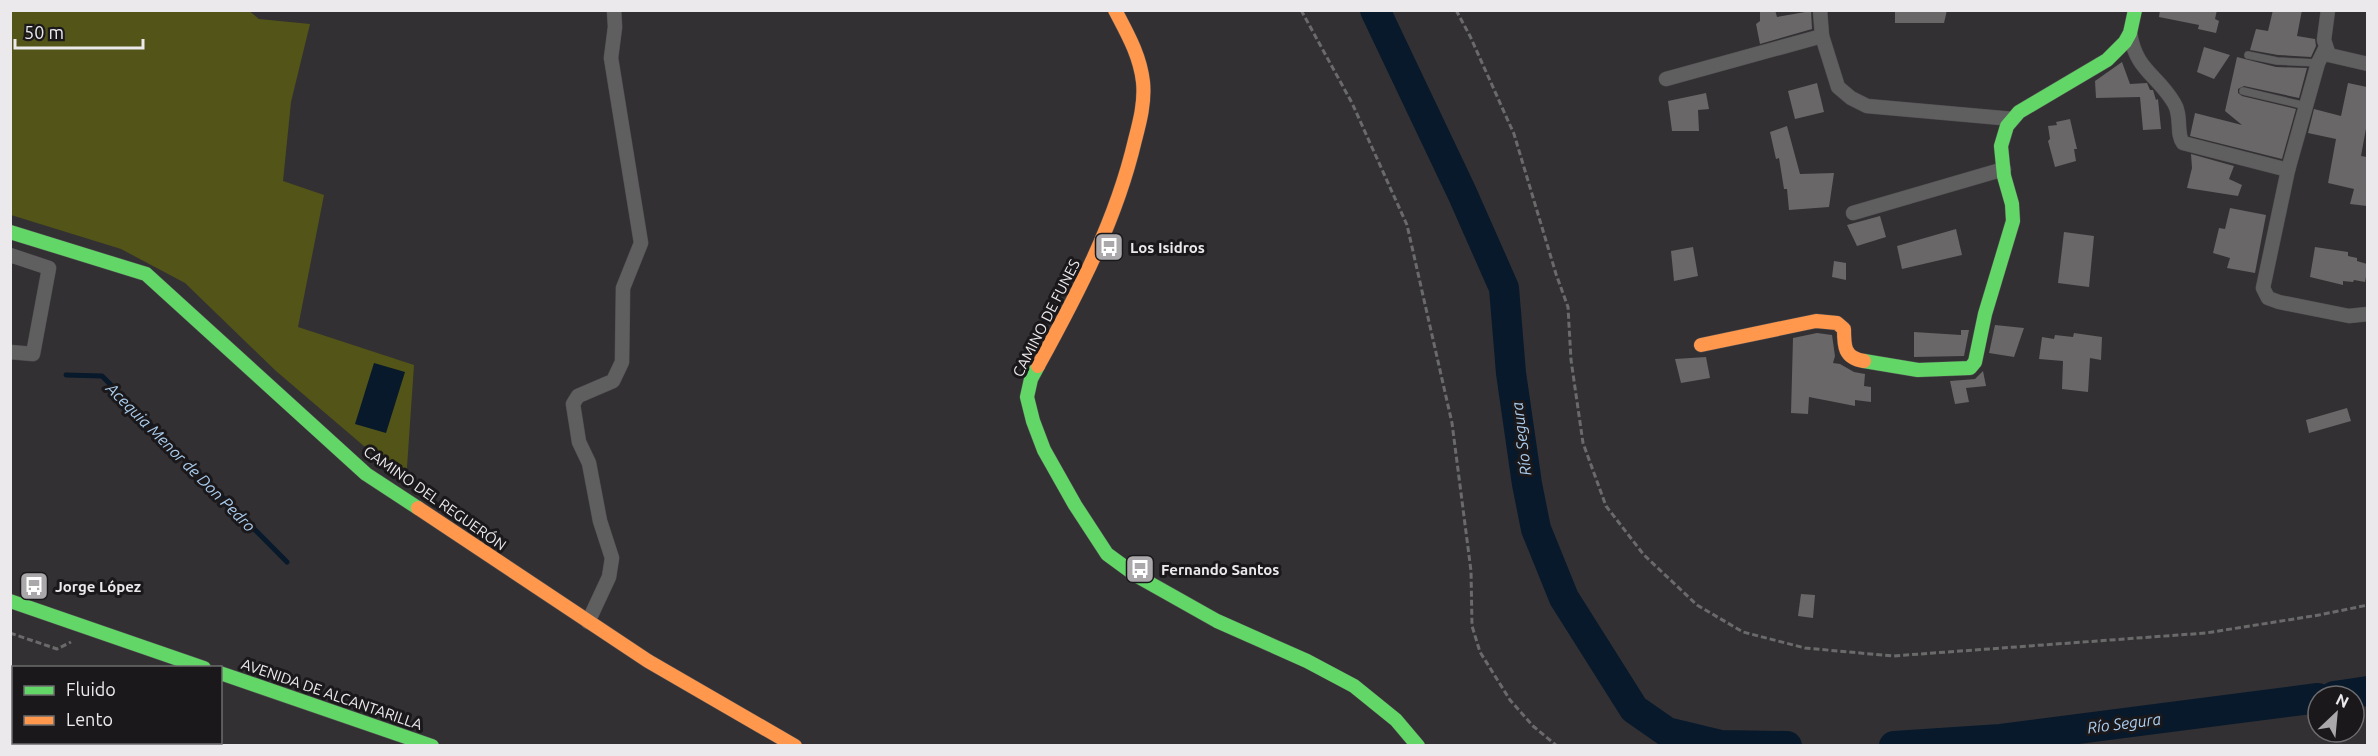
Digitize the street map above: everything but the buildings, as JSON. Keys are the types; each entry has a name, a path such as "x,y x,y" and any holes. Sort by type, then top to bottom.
{"street":[{"path":"588,622 609,577 612,558 600,521 589,463 579,442 573,404 578,396 613,381 622,362 623,288 640,243 611,58 615,27 614,10"},
{"name":"CAMINO DE FUNES","path":"1115,10 1140,60 1144,85 1142,111 1119,202 1104,238 1031,379 1027,398 1044,450 1074,506 1107,554 1137,576 1217,621 1307,661 1354,686 1396,720 1418,746"},
{"path":"1820,10 1822,36 1838,87 1851,99 1867,106 2013,119"},
{"path":"1701,345 1792,324 1828,320 1844,329 1844,349 1856,360 1918,370 1970,368 1975,362 1985,314 2013,221 2001,146 2007,126 2019,112 2107,60 2125,42 2130,33 2135,10"},
{"path":"2328,10 2324,40 2325,49 2329,55 2367,64"},
{"path":"2130,33 2133,50 2139,63 2157,80 2174,102 2179,113 2179,135 2183,143 2288,170"},
{"path":"1666,79 1822,36"},
{"path":"2325,49 2318,63 2288,170 2264,278 2265,294 2268,298 2279,302 2349,316 2367,314"},
{"path":"1853,213 2004,169"},
{"name":"CAMINO DEL REGUERÓN","path":"11,233 146,274 366,474 648,661 795,746"},
{"path":"10,255 49,268 33,354 10,352"},
{"path":"10,601 198,666"},
{"name":"AVENIDA DE ALCANTARILLA","path":"222,674 432,746"}],"lane":[{"path":"2247,55 2277,61 2318,63"},
{"path":"2243,91 2306,106"}],"path":[{"path":"1301,10 1352,103 1407,225 1452,423 1471,571 1472,627 1480,652 1510,700 1533,726 1557,746"},
{"path":"1456,10 1514,134 1568,307 1571,360 1583,443 1606,506 1644,555 1697,605 1743,632 1804,648 1893,656 2206,633 2367,605"},
{"path":"10,633 57,649 74,641"},
{"path":"1450,746 1455,746"}],"shaded area":[{"path":"248,10 259,19 310,24 291,102 283,181 324,195 298,327 414,365 406,482 276,371 185,283 121,249 11,215 10,11"}],"water":[{"path":"374,363 405,372 386,433 355,424"}],"waterway":[{"name":"Río Segura","path":"1375,10 1462,193 1504,288 1511,373 1527,484 1536,529 1564,598 1634,709 1667,732 1721,745 1787,746"},
{"name":"Acequia Menor de Don Pedro","path":"66,375 102,376 287,562"},
{"name":"Río Segura","path":"1894,746 2001,739 2306,700"}],"traffic: fast":[{"path":"1864,361 1918,370 1970,368 1975,362 1985,314 2013,221 2001,146 2007,126 2019,112 2107,60 2125,42 2130,33 2135,10"},
{"path":"10,232 146,274 366,474 418,508"},
{"path":"1038,366 1031,379 1027,397 1033,421 1044,450 1075,505 1107,554 1137,576 1217,621 1307,661 1354,686 1396,720 1418,746"},
{"path":"10,601 198,666"},
{"path":"222,674 432,746"}],"traffic: slow":[{"path":"1038,366 1107,228 1127,170 1140,119 1143,82 1139,63 1115,10"},
{"path":"1701,345 1816,321 1837,323 1844,329 1846,350 1852,357 1864,361"},
{"path":"418,508 648,661 795,746"}],"place":[{"name":"Los Isidros","path":"1109,247"},
{"name":"Fernando Santos","path":"1140,569"},
{"name":"Jorge López","path":"34,586"}]}
